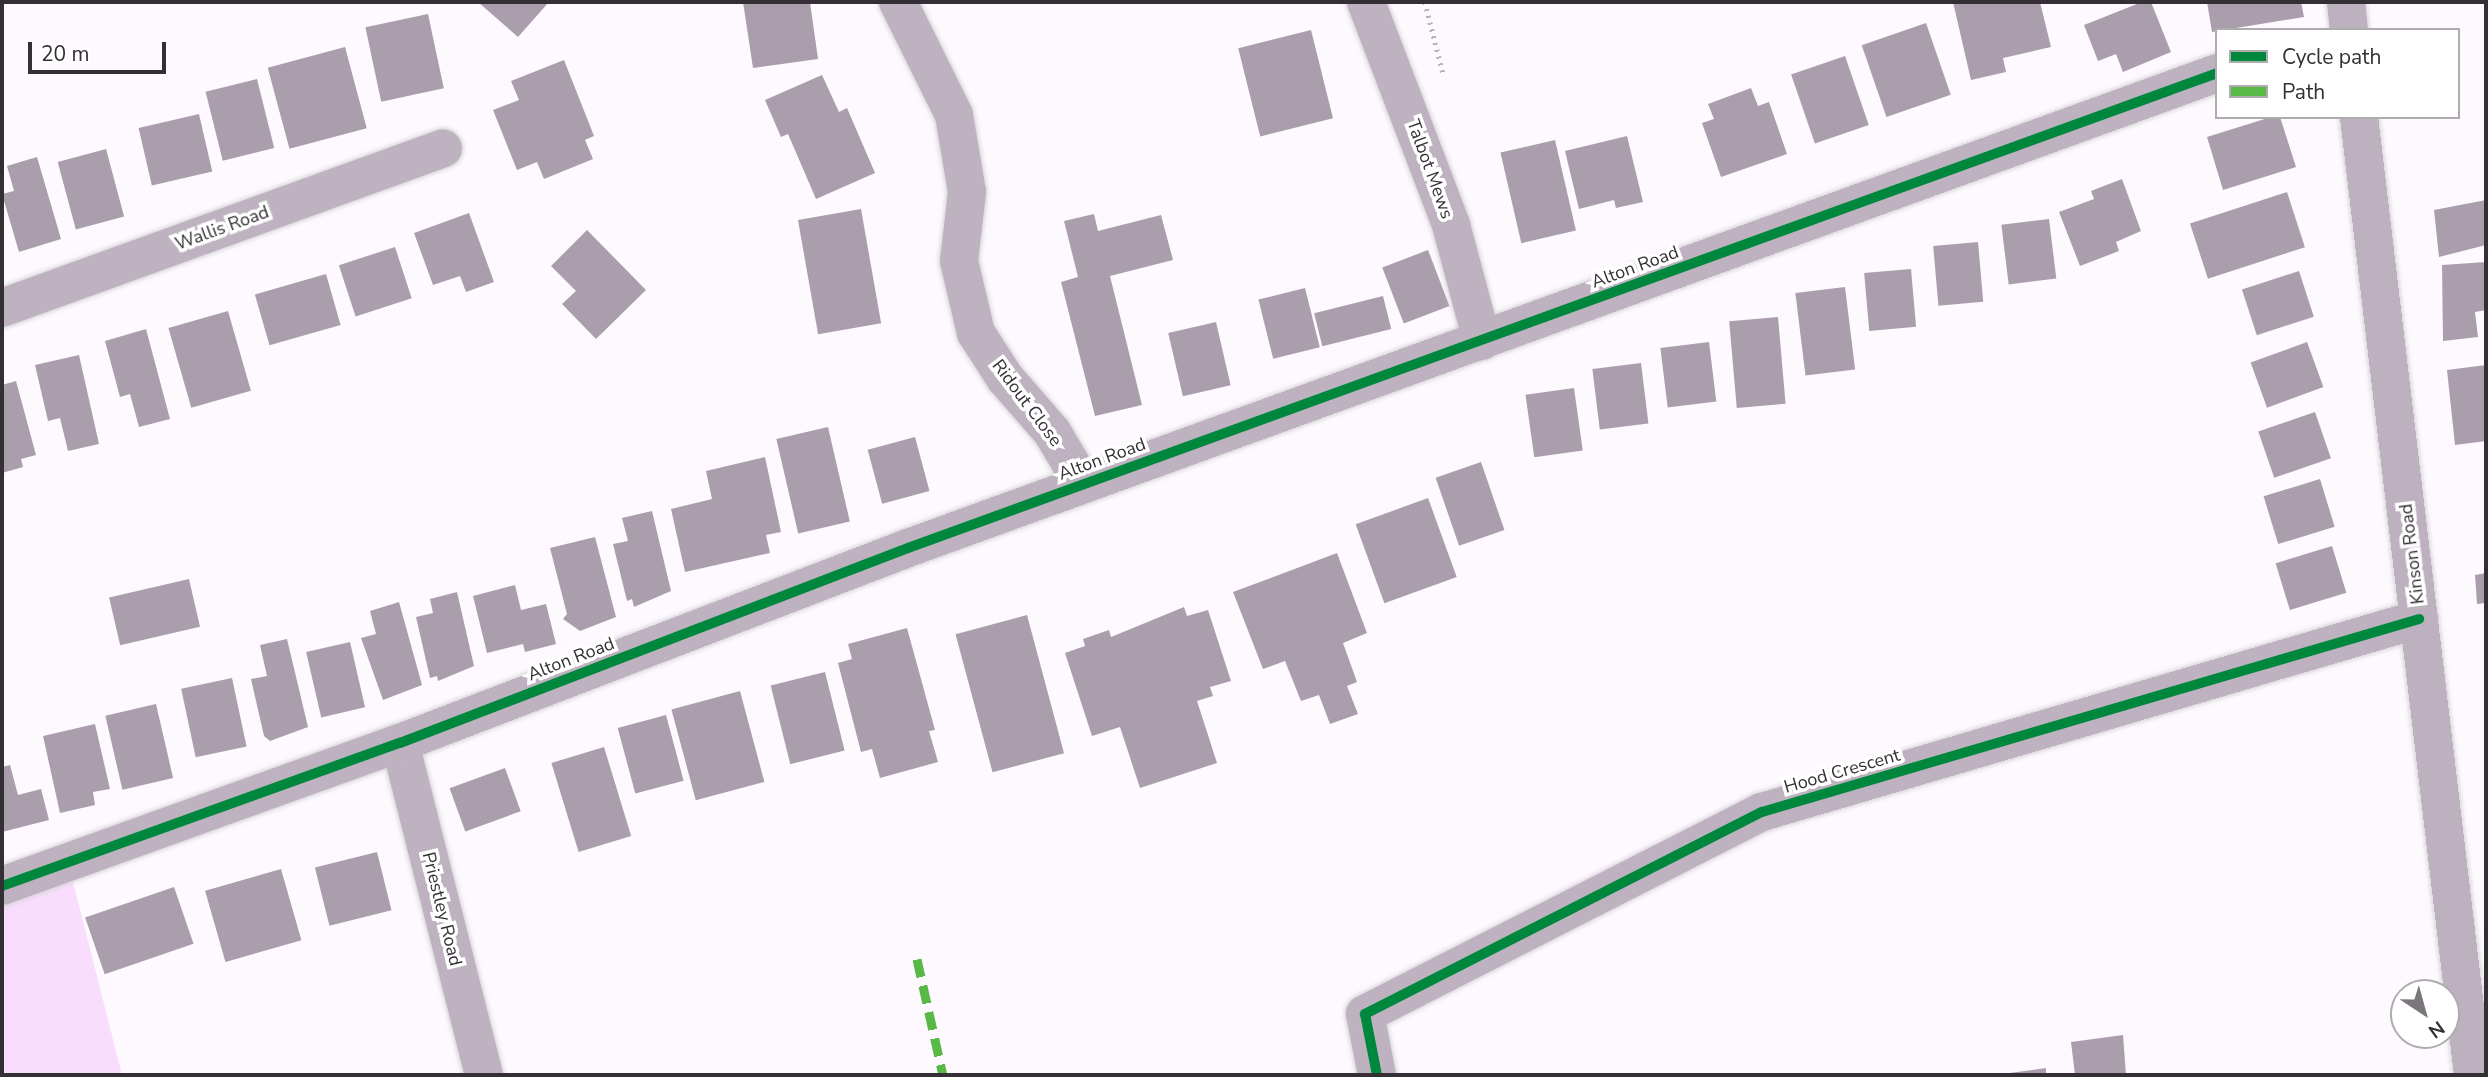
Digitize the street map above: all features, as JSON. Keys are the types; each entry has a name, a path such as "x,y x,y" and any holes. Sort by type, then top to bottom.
{"street":[{"name":"Ridout Close","path":"898,2 954,115 967,192 959,261 976,333 1004,379 1052,432 1083,484"},
{"name":"Talbot Mews","path":"1366,2 1451,225 1482,341"},
{"name":"Alton Road","path":"2,886 400,743 1083,484 2215,74"},
{"name":"Kinson Road","path":"2359,119 2473,1075"},
{"name":"Wallis Road","path":"2,308 443,149"},
{"name":"Hood Crescent","path":"1377,1075 1365,1014 1762,812 2419,619"},
{"name":"Priestley Road","path":"400,743 484,1075"}],"shaded area":[{"path":"68,862 122,1075 2,1075 2,886"}],"building":[{"path":"478,2 549,2 518,37"},
{"path":"743,2 810,2 818,59 753,68"},
{"path":"1953,2 2040,2 2051,47 2003,58 2006,72 1971,80"},
{"path":"2142,2 2151,2 2171,52 2123,72 2116,54 2098,61 2084,25"},
{"path":"2207,2 2301,2 2304,17 2237,28 2215,28 2215,32 2212,32"},
{"path":"428,14 444,88 381,102 365,27"},
{"path":"1926,23 1951,95 1886,117 1862,45"},
{"path":"1311,30 1333,118 1260,136 1238,48"},
{"path":"345,47 367,128 289,149 268,68"},
{"path":"1845,56 1869,125 1815,144 1791,75"},
{"path":"564,60 594,136 585,140 593,159 544,179 537,162 517,170 493,110 519,100 511,81"},
{"path":"822,75 839,112 847,108 875,173 816,199 788,134 781,137 765,100"},
{"path":"257,79 274,148 223,161 206,92"},
{"path":"1751,88 1758,106 1769,102 1787,154 1721,177 1702,123 1714,119 1708,104"},
{"path":"199,114 212,171 152,185 139,128"},
{"path":"2265,119 2281,119 2296,167 2223,190 2207,137"},
{"path":"1627,136 1643,202 1616,208 1614,200 1579,209 1565,151"},
{"path":"1555,140 1576,231 1521,243 1500,153"},
{"path":"106,149 124,217 76,230 58,162"},
{"path":"37,157 61,239 19,252 2,194 14,191 7,166"},
{"path":"2122,179 2141,231 2116,242 2119,251 2080,266 2059,212 2094,199 2091,191"},
{"path":"2287,192 2305,247 2208,279 2190,224"},
{"path":"2486,200 2486,245 2439,257 2434,210"},
{"path":"861,209 881,323 818,334 798,220"},
{"path":"469,213 494,282 466,292 460,276 433,285 414,233"},
{"path":"1094,214 1098,231 1161,215 1173,260 1110,276 1142,405 1095,416 1061,282 1078,277 1064,221"},
{"path":"2049,219 2056,279 2009,284 2001,225"},
{"path":"587,230 646,290 596,339 562,304 576,291 551,266"},
{"path":"1978,242 1983,302 1938,306 1933,246"},
{"path":"395,247 412,298 356,317 339,265"},
{"path":"1428,250 1450,306 1404,324 1382,268"},
{"path":"2486,262 2486,310 2475,312 2478,337 2443,341 2442,265"},
{"path":"1911,269 1916,327 1869,331 1864,273"},
{"path":"2299,271 2314,317 2257,335 2242,290"},
{"path":"326,274 341,325 269,345 255,294"},
{"path":"1845,287 1855,369 1805,375 1795,293"},
{"path":"1305,288 1320,347 1273,359 1258,300"},
{"path":"1383,296 1391,329 1322,346 1314,313"},
{"path":"228,311 251,391 191,408 168,328"},
{"path":"1778,317 1786,404 1737,408 1729,321"},
{"path":"1216,322 1231,385 1183,396 1168,333"},
{"path":"146,329 170,419 139,427 130,394 120,397 105,341"},
{"path":"1709,342 1716,402 1668,408 1660,348"},
{"path":"2307,342 2323,387 2267,408 2251,363"},
{"path":"79,355 99,444 68,451 60,418 48,421 35,365"},
{"path":"1641,363 1648,424 1600,430 1592,369"},
{"path":"2486,365 2486,441 2455,445 2447,370"},
{"path":"16,381 36,455 21,459 23,467 2,473 2,385"},
{"path":"1574,388 1583,450 1534,457 1525,395"},
{"path":"2315,412 2331,458 2274,478 2258,432"},
{"path":"828,427 850,522 798,533 776,439"},
{"path":"915,437 929,491 882,504 868,450"},
{"path":"765,457 781,532 766,535 770,553 685,572 671,509 712,499 706,471"},
{"path":"1481,462 1504,530 1459,546 1436,478"},
{"path":"2320,479 2335,527 2278,544 2264,496"},
{"path":"1428,498 1457,577 1384,603 1356,524"},
{"path":"652,511 671,591 634,607 632,599 627,601 613,544 628,541 622,518"},
{"path":"595,537 616,617 580,631 563,619 567,614 550,548"},
{"path":"2332,546 2346,593 2290,610 2276,563"},
{"path":"1337,553 1367,633 1343,643 1357,682 1347,686 1358,714 1330,724 1319,695 1301,701 1285,661 1263,669 1233,592"},
{"path":"2486,573 2486,603 2477,604 2475,575"},
{"path":"189,579 200,627 120,645 109,597"},
{"path":"515,585 521,610 546,604 556,644 525,652 523,644 487,653 473,596"},
{"path":"457,592 474,666 438,681 437,676 430,678 416,617 433,613 430,599"},
{"path":"399,602 422,685 383,700 361,638 376,634 370,611"},
{"path":"1184,607 1187,616 1208,610 1231,681 1210,687 1213,696 1197,701 1217,763 1140,788 1120,727 1092,736 1065,653 1085,646 1083,639 1109,630 1111,637"},
{"path":"1027,615 1064,753 993,772 956,634"},
{"path":"907,628 935,730 929,731 938,762 880,778 872,749 861,752 838,663 852,659 848,644"},
{"path":"287,639 308,727 270,741 264,736 251,679 267,676 260,645"},
{"path":"350,642 365,707 321,717 306,652"},
{"path":"825,672 845,751 790,764 771,686"},
{"path":"232,678 247,746 196,757 181,689"},
{"path":"740,691 764,782 696,800 671,709"},
{"path":"156,704 173,778 122,790 105,716"},
{"path":"666,715 684,781 635,794 618,728"},
{"path":"95,724 110,789 93,792 95,805 60,813 43,736"},
{"path":"604,747 631,836 579,852 551,763"},
{"path":"10,765 18,795 41,789 49,820 2,832 2,767"},
{"path":"505,768 521,811 465,831 450,788"},
{"path":"377,852 392,910 329,926 315,867"},
{"path":"281,869 301,940 225,962 205,891"},
{"path":"174,887 194,944 105,974 85,918"},
{"path":"2123,1035 2126,1075 2075,1075 2071,1042"},
{"path":"2046,1068 2046,1075 2002,1075 2002,1074"}],"marked path":[{"path":"917,959 943,1075"}],"cycle path":[{"path":"2,886 400,743 908,548 2215,74"},
{"path":"1377,1075 1365,1014 1762,812 2419,619"}]}
